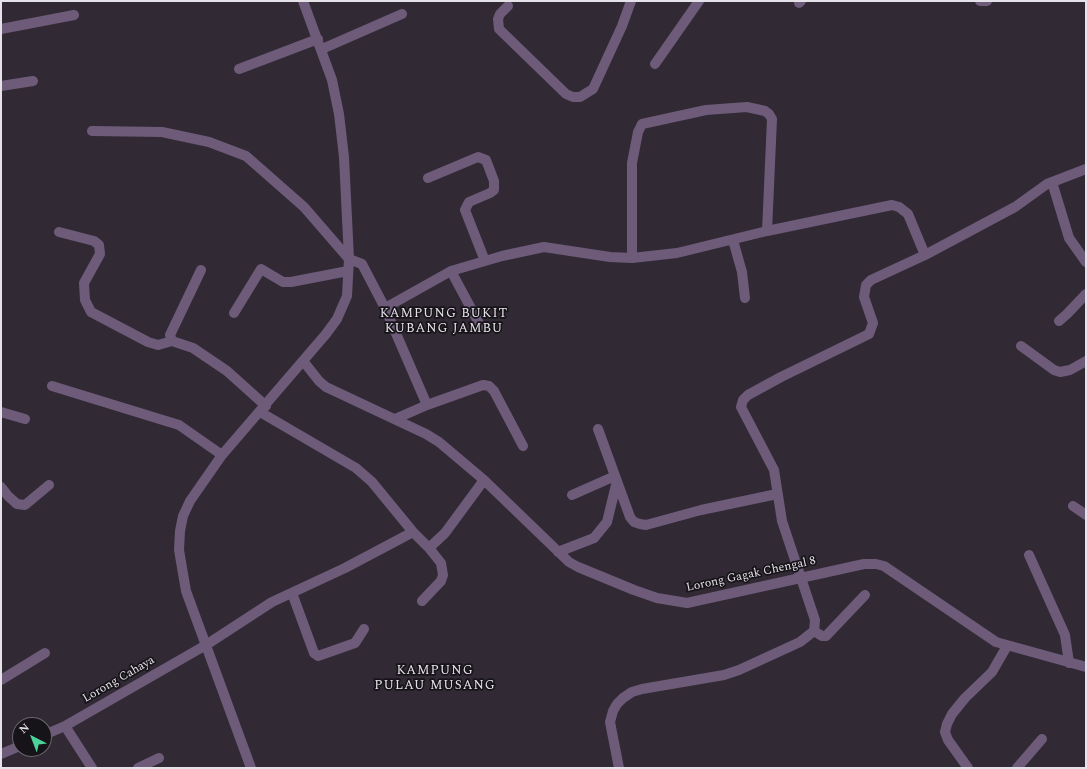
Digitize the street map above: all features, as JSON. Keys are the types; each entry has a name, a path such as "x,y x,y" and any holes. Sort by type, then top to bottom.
{"street":[{"path":"250,768 186,591 179,550 180,531 183,516 190,501 222,455 304,362 337,319 346,296 349,259 344,157 339,114 332,80 322,49 303,1"},
{"path":"508,6 500,14 498,19 499,29 566,94 572,97 580,97 593,88 622,26 631,1"},
{"path":"655,64 700,1"},
{"path":"980,1 987,1"},
{"path":"322,49 402,14"},
{"path":"1,28 74,15"},
{"path":"239,69 318,39"},
{"path":"1,86 33,81"},
{"path":"632,258 632,163 640,128 642,124 706,110 747,108 765,111 769,114 772,120 767,232"},
{"path":"92,131 162,132 209,142 246,156 304,207 349,259 362,264 385,308 427,404"},
{"path":"428,178 478,157 486,160 494,181 494,190 469,202 465,210 485,261"},
{"path":"619,768 610,722 615,708 623,698 632,692 642,689 740,670 800,642 814,631 815,620 782,522 771,462 741,407 743,400 748,395 781,377 869,334 873,324 864,297 866,285 871,280 925,255 1016,207 1052,182 1086,169"},
{"path":"1052,182 1069,238 1086,262"},
{"path":"385,308 451,271 544,247 610,258 632,258 688,251 767,232 892,206 899,207 908,214 925,255"},
{"path":"59,232 94,241 99,245 100,254 84,283 85,300 91,312 148,342 158,345 172,341 193,348 227,371 263,409 356,468 372,482 413,532 430,548 441,563 444,575 441,581 422,601"},
{"path":"733,240 742,272 745,298"},
{"path":"234,313 261,269 283,282 291,282 348,271"},
{"path":"172,341 170,335 202,270"},
{"path":"451,271 480,327"},
{"path":"1059,321 1086,294"},
{"path":"1021,346 1054,370 1060,372 1070,370 1086,361"},
{"name":"Lorong Gagak Chengal 8","path":"304,362 319,381 326,387 395,419 439,442 484,480 558,552 578,567 634,590 672,601 687,603 802,583 864,564 884,566 988,637 1004,651 1086,667"},
{"path":"395,419 427,404 483,385 489,386 494,391 523,446"},
{"path":"52,386 179,425 222,455"},
{"path":"1,412 25,420"},
{"path":"598,429 630,517 634,522 646,525 701,510 777,494"},
{"path":"572,495 616,479"},
{"path":"558,552 594,538 607,522 616,479"},
{"path":"430,548 446,532 484,480"},
{"path":"1,487 8,496 18,504 25,505 49,485"},
{"path":"1073,506 1086,515"},
{"name":"Lorong Cahaya","path":"52,732 65,726 206,644 259,609 345,568 413,532"},
{"path":"1029,555 1065,635 1069,663"},
{"path":"292,593 314,653 318,656 355,643 364,629"},
{"path":"814,631 822,636 826,636 865,595"},
{"path":"968,768 948,740 945,732 947,724 952,714 992,672 1004,651"},
{"path":"1,680 45,653"},
{"path":"65,726 92,768"},
{"path":"1018,768 1042,740"},
{"path":"138,768 159,758"}],"district":[{"name":"KAMPUNG BUKIT KUBANG JAMBU","path":"444,322"},
{"name":"KAMPUNG PULAU MUSANG","path":"435,678"}]}
